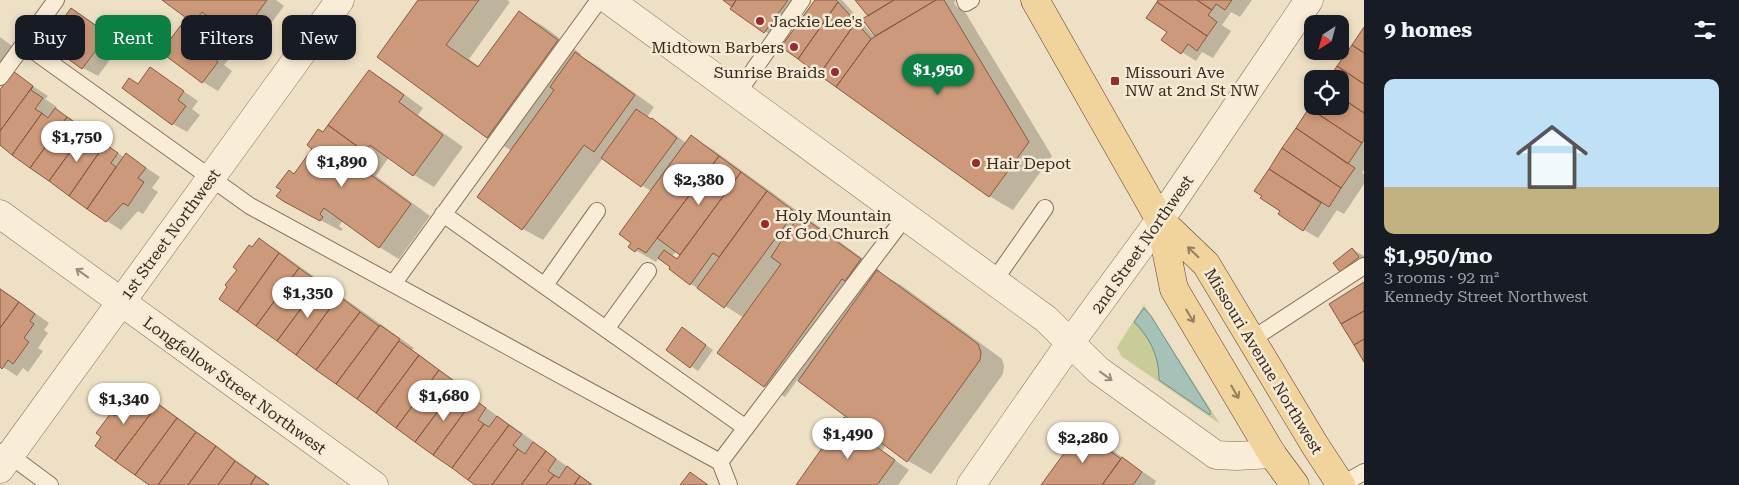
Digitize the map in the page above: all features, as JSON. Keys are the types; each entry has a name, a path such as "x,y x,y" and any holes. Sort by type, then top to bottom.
{"main road":[{"name":"Missouri Avenue Northwest","path":"1035,0 1160,220 1206,264 1341,485"},
{"name":"Missouri Avenue Northwest","path":"1160,220 1174,289 1272,454 1294,485"}],"street":[{"name":"1st Street Northwest","path":"3,458 121,302 340,0"},
{"path":"609,0 1046,319 1098,370 1216,455 1272,454"},
{"name":"2nd Street Northwest","path":"972,485 1070,343 1160,220 1308,0"},
{"name":"Longfellow Street Northwest","path":"0,214 374,485"}],"lane":[{"path":"45,15 56,0"},
{"path":"393,284 598,0"},
{"path":"737,94 802,0"},
{"path":"965,0 966,3 971,0"},
{"path":"0,77 15,56"},
{"path":"46,60 250,206 720,462 729,485"},
{"path":"994,281 1045,208"},
{"path":"544,285 597,211"},
{"path":"443,214 746,428"},
{"path":"720,462 905,217"},
{"path":"1251,340 1364,266"},
{"path":"606,329 648,272"},
{"path":"3,458 50,485"},
{"path":"1341,485 1364,472"}],"green space":[{"path":"1144,305 1220,424 1121,356 1117,347"}],"water":[{"path":"1144,308 1151,316 1210,411 1210,415 1159,380 1156,356 1153,349 1145,335 1134,322"}],"building":[{"path":"162,0 267,0 256,15 206,15 202,12 200,15 182,15"},
{"path":"418,0 479,0 446,45 478,67 519,11 558,40 487,138 377,57"},
{"path":"723,0 736,0 732,7"},
{"name":"Jackie Lee's","path":"736,0 788,0 764,33 730,9"},
{"path":"815,0 836,0 838,2 798,59 781,47"},
{"path":"855,0 894,0 868,16"},
{"path":"894,0 936,0 875,36 862,19"},
{"path":"936,0 944,0 1029,142 989,197 836,87 871,39"},
{"path":"1158,0 1197,0 1212,10 1208,15 1217,22 1207,36 1157,2"},
{"path":"1197,0 1232,0 1225,10 1216,4 1212,10"},
{"path":"838,2 856,22 819,75 798,59"},
{"path":"1157,2 1207,36 1197,51 1188,44 1181,54 1161,40 1167,32 1146,18"},
{"path":"71,8 81,15 66,15"},
{"path":"85,18 95,25 95,52 82,69 70,60 85,60"},
{"path":"856,22 871,39 836,87 819,75"},
{"path":"181,25 181,60 216,60 218,62 202,83 171,60 171,38"},
{"path":"1364,27 1364,53 1352,45"},
{"path":"1352,45 1364,53 1364,84 1349,74 1349,70 1343,70 1337,66 1341,60 1349,60 1349,49"},
{"path":"575,52 635,95 594,152 584,145 522,230 477,197 554,90 550,87"},
{"path":"1337,66 1343,70 1335,70"},
{"path":"150,67 184,91 178,100 186,106 172,125 122,88 129,78 138,84"},
{"path":"369,70 404,95 399,102 443,135 413,176 370,145 365,152 328,125"},
{"path":"13,71 33,86 0,131 0,90"},
{"path":"1349,74 1364,84 1364,113 1349,103"},
{"path":"33,86 31,90 43,98 35,109 42,113 12,155 0,145 0,131"},
{"path":"1349,103 1364,113 1364,140 1362,143 1320,115 1349,115"},
{"path":"55,108 67,117 30,168 12,155 42,113 48,118"},
{"path":"636,109 652,118 677,138 641,187 601,158"},
{"path":"1304,115 1320,115 1362,143 1348,164 1296,128"},
{"path":"67,117 86,130 49,181 30,168"},
{"path":"328,125 365,152 356,164 411,204 379,248 324,208 320,214 323,217 320,221 276,196 281,190 276,187 289,170 294,174 312,149 307,145 318,129 323,132"},
{"path":"1296,128 1355,168 1341,188 1282,148"},
{"path":"86,130 105,144 69,196 49,181"},
{"path":"691,135 719,156 646,253 638,248 635,252 628,247 631,243 619,234"},
{"path":"105,144 118,153 111,163 116,167 87,209 69,196"},
{"path":"1282,148 1341,188 1329,207 1269,169"},
{"path":"126,153 146,168 138,178 144,182 128,206 123,203 106,222 87,209"},
{"path":"719,156 741,172 680,255 657,238"},
{"path":"1269,169 1321,203 1303,231 1278,214 1280,211 1260,198 1262,196 1254,191"},
{"path":"741,172 767,191 719,257 713,253 690,285 658,258 664,250 677,259"},
{"path":"767,191 795,212 724,308 697,288"},
{"path":"800,215 861,259 845,281 842,279 764,387 717,353 781,264 771,257 782,240 785,242 790,237 786,234"},
{"path":"259,238 279,253 237,312 219,299 227,287 225,285 237,270 233,267 249,245 252,247"},
{"path":"1352,248 1359,257 1340,272 1333,263"},
{"path":"279,253 299,268 256,326 237,312"},
{"path":"299,268 320,283 277,341 256,326"},
{"path":"877,270 978,344 981,352 980,360 907,462 798,381"},
{"path":"1364,282 1364,311 1341,324 1329,304"},
{"path":"320,283 339,296 296,355 277,341"},
{"path":"0,289 19,302 0,328"},
{"path":"339,296 360,312 316,370 296,355"},
{"path":"19,302 35,314 30,321 34,324 24,338 29,342 13,364 8,360 2,369 0,367 0,328"},
{"path":"1364,311 1364,339 1354,345 1341,324"},
{"path":"360,312 379,326 336,384 316,370"},
{"path":"380,325 400,339 357,399 336,384"},
{"path":"682,327 706,345 690,368 666,350"},
{"path":"1364,339 1364,362 1354,345"},
{"path":"399,341 419,355 376,413 357,399"},
{"path":"419,355 439,370 396,428 376,413"},
{"path":"439,370 458,384 415,442 396,428"},
{"path":"139,390 158,404 115,461 95,446 101,437 96,433 111,413 115,416 131,396 134,398"},
{"path":"461,390 474,399 433,455 415,442 448,398 453,402"},
{"path":"474,399 486,408 478,420 484,424 452,468 433,455"},
{"path":"158,404 177,418 135,475 115,461"},
{"path":"497,416 509,425 468,480 452,468 484,424 489,427"},
{"path":"844,417 872,436 868,441 895,460 877,485 796,485"},
{"path":"177,418 196,432 158,485 149,485 135,475"},
{"path":"509,425 522,434 513,445 518,449 492,485 475,485 468,480"},
{"path":"1081,430 1121,459 1102,485 1041,485"},
{"path":"196,432 216,446 188,485 158,485"},
{"path":"533,442 546,451 521,485 492,485 518,449 525,454"},
{"path":"216,446 235,461 218,485 188,485"},
{"path":"546,451 556,459 548,471 554,475 546,485 521,485"},
{"path":"1122,457 1142,472 1133,485 1102,485"},
{"path":"235,461 256,476 250,485 218,485"},
{"path":"567,466 580,476 574,485 546,485 554,475 559,478"},
{"path":"690,472 708,485 680,485"},
{"path":"256,476 269,485 250,485"},
{"path":"580,476 591,484 574,485"}],"place":[{"name":"Jackie Lee's","path":"760,21"},
{"name":"Midtown Barbers","path":"794,47"},
{"name":"Sunrise Braids","path":"835,72"},
{"name":"Missouri Ave NW at 2nd St NW","path":"1115,81"},
{"name":"Hair Depot","path":"976,163"},
{"name":"Holy Mountain of God Church","path":"765,224"}]}
